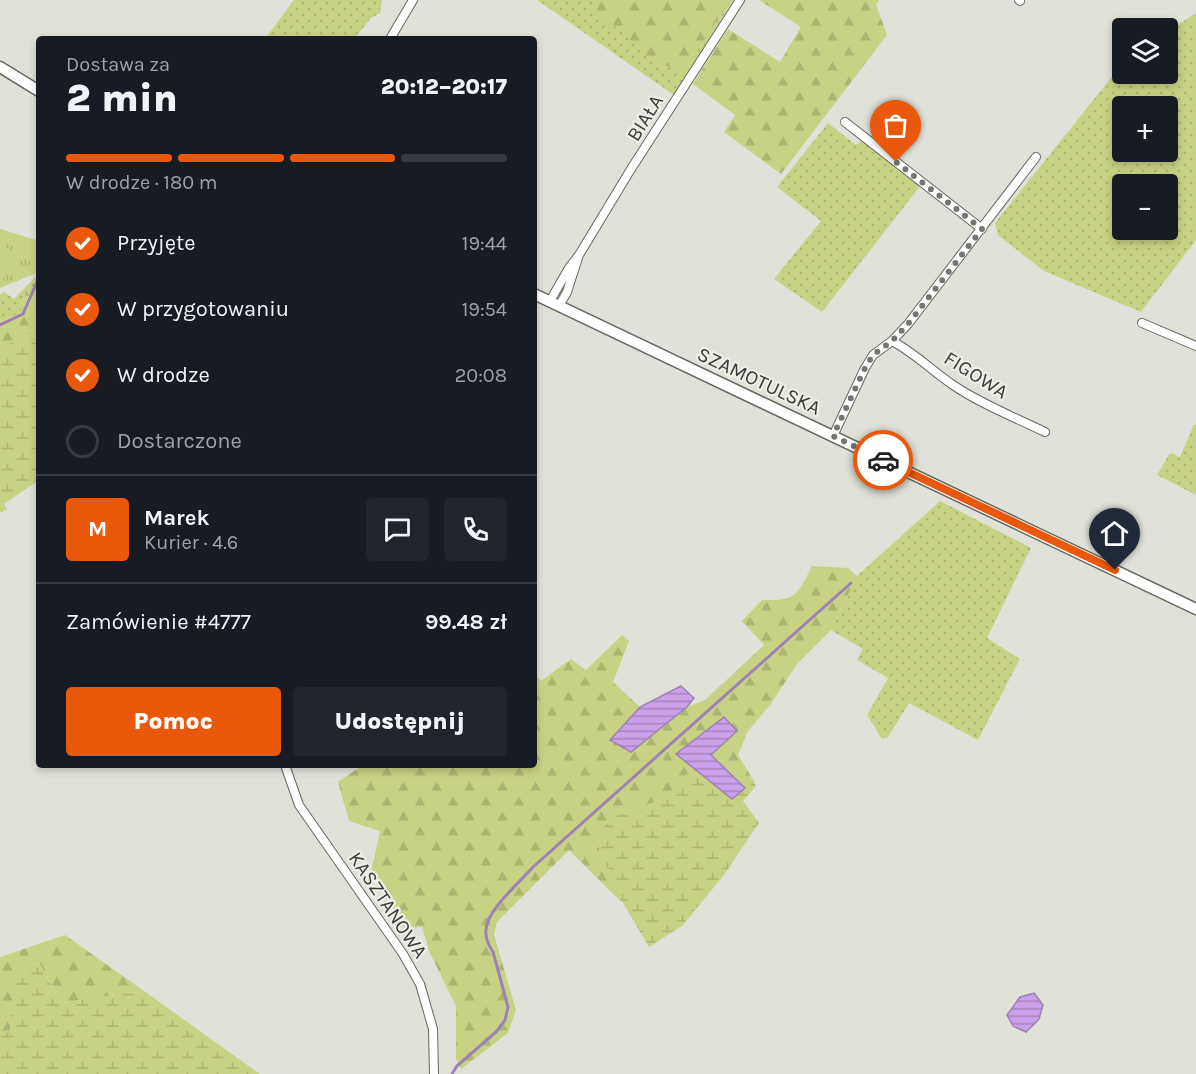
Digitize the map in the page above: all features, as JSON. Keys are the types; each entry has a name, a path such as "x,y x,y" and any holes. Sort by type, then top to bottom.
{"street":[{"path":"392,36 412,0"},
{"name":"BIAŁA","path":"555,303 568,268 579,255 631,169 740,0"},
{"path":"0,67 36,89"},
{"path":"845,122 982,229"},
{"path":"833,436 873,355 892,341 982,229 1036,157"},
{"name":"SZAMOTULSKA","path":"537,295 1196,609"},
{"path":"1142,323 1196,346"},
{"name":"FIGOWA","path":"892,341 924,361 943,378 966,393 1045,432"},
{"name":"KASZTANOWA","path":"286,768 299,805 403,954 420,984 433,1029 434,1074"}],"green space":[{"path":"294,0 382,0 380,13 371,18 356,36 267,36"},
{"path":"537,0 733,0 674,95"},
{"path":"600,0 726,0 728,2 683,74 643,54 620,30 592,12"},
{"path":"759,0 879,0 876,4 887,35 781,174 724,132 735,115 693,84 728,29 780,62 801,27"},
{"path":"1196,13 1196,240 1141,312 1044,271 998,235 995,223 1111,78 1112,84 1178,84 1178,25"},
{"path":"828,123 856,145 861,141 921,185 822,312 774,279 821,221 777,187"},
{"path":"0,229 36,240 36,273 0,288"},
{"path":"0,242 20,259 0,282"},
{"path":"36,276 36,290 26,290 20,313 0,322 0,295 4,292 14,299"},
{"path":"26,290 36,290 36,327 0,350 0,322 20,313"},
{"path":"36,327 36,482 4,504 7,509 0,513 0,350"},
{"path":"1194,424 1196,425 1196,495 1157,475 1170,453 1180,457"},
{"path":"940,501 1031,548 987,638 1020,659 978,740 909,703 888,737 882,739 867,715 888,678 857,660 863,649 831,630 857,576"},
{"path":"812,566 848,568 857,576 831,630 797,664 770,705 748,731 738,755 752,778 745,788 711,755 677,754 692,767 669,797 618,815 600,857 617,882 612,893 569,850 497,922 494,935 516,1010 508,1033 461,1069 456,1059 456,1006 429,951 422,927 405,928 371,872 380,831 349,821 338,782 359,768 537,768 537,677 541,681 571,659 586,670 622,635 629,641 613,682 640,707 611,739 631,752 687,707 705,700 764,645 742,621 762,600 789,597 803,584"},
{"path":"692,767 732,799 752,778 756,786 743,801 759,823 724,875 682,926 649,947 623,903 612,893 617,882 600,857 597,832 618,815 669,797"},
{"path":"65,935 144,991 61,1003 39,962 14,975 10,1033 0,1035 0,957"},
{"path":"39,962 61,1003 144,991 260,1074 0,1074 0,1035 10,1032 14,975"}],"shaded area":[{"path":"681,686 694,698 687,707 631,752 610,740 640,707"},
{"path":"724,717 737,731 711,755 745,788 732,799 676,754"},
{"path":"1034,993 1043,1005 1039,1019 1026,1032 1013,1026 1007,1015 1020,997"}],"waterway":[{"path":"0,325 23,314 36,284"},
{"path":"452,1074 457,1066 497,1031 505,1020 508,1007 486,933 487,922 497,906 533,867 851,583"}],"way so far":[{"path":"883,460 833,436 873,355 892,341 908,324 982,229 896,162"}],"route":[{"path":"883,460 1115,570"}]}
